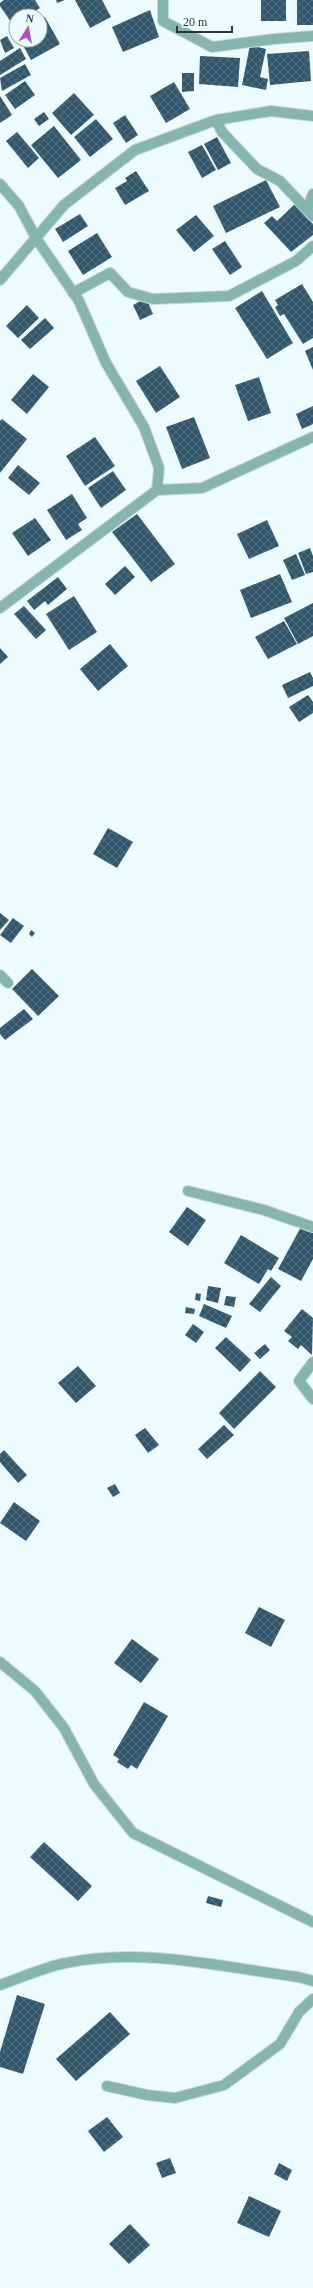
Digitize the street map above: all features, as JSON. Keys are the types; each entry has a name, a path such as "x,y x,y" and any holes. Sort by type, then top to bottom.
{"street":[{"path":"163,0 163,21 212,48 274,39 313,36"},
{"path":"0,280 64,205 135,150 216,120 271,111 313,116"},
{"path":"216,120 222,132 256,169 280,181 310,212"},
{"path":"0,184 19,206 36,238 80,301 106,362 144,427 159,468 156,490"},
{"path":"310,212 313,194"},
{"path":"73,293 110,273 128,292 152,299 229,296 296,262 313,246"},
{"path":"2,602 156,490 202,488 313,437"},
{"path":"0,975 8,983"},
{"path":"188,1191 264,1210 313,1227"},
{"path":"313,1362 299,1381 313,1400"},
{"path":"0,1662 40,1697 64,1728 94,1784 133,1833 313,1922"},
{"path":"0,1986 64,1963 132,1956 167,1958 313,1981"},
{"path":"107,2086 147,2095 175,2098 224,2085 280,2044 299,2012 313,1999"}],"building":[{"path":"4,0 35,0 40,8 8,8 8,18 0,6 0,3"},
{"path":"56,0 65,0 57,3"},
{"path":"75,0 102,0 111,17 90,28"},
{"path":"261,0 286,0 286,21 261,21"},
{"path":"297,0 313,0 313,25 297,25"},
{"path":"150,10 159,37 123,52 112,27"},
{"path":"48,22 60,44 31,60 24,48 48,48"},
{"path":"7,36 8,48 14,48 5,53 0,40"},
{"path":"250,45 266,49 260,77 268,79 266,90 242,85"},
{"path":"20,48 26,59 0,75 0,61"},
{"path":"309,51 311,81 270,85 267,54"},
{"path":"200,56 240,58 238,87 199,84"},
{"path":"25,64 31,75 2,91 0,78"},
{"path":"182,73 194,73 194,91 182,92"},
{"path":"25,81 35,95 15,109 5,95"},
{"path":"174,82 190,109 166,123 150,96"},
{"path":"74,93 94,115 71,135 52,113"},
{"path":"0,96 12,115 0,123"},
{"path":"44,112 49,119 39,126 34,119"},
{"path":"125,115 138,135 126,143 113,123"},
{"path":"96,119 113,139 90,157 74,137"},
{"path":"54,126 81,160 58,178 31,145"},
{"path":"17,132 39,158 28,168 6,141"},
{"path":"217,137 231,163 218,170 204,144"},
{"path":"202,145 216,170 202,178 188,152"},
{"path":"136,171 149,191 125,205 115,188 127,181 125,178"},
{"path":"266,180 280,207 226,233 213,206"},
{"path":"295,204 313,224 313,235 291,252 264,223 272,216 277,221"},
{"path":"80,214 88,226 63,242 55,229"},
{"path":"196,215 214,236 194,252 176,230"},
{"path":"97,233 112,257 83,275 68,251"},
{"path":"225,241 242,267 230,275 212,249"},
{"path":"302,284 313,302 313,338 303,344 284,314 280,316 275,307 278,305 275,300"},
{"path":"262,291 293,343 267,359 235,308"},
{"path":"146,298 153,314 140,320 133,305"},
{"path":"27,305 39,318 18,338 6,326"},
{"path":"45,318 54,328 30,349 21,340"},
{"path":"313,347 313,370 305,351"},
{"path":"160,366 180,397 156,413 136,381"},
{"path":"33,374 49,387 27,414 11,400"},
{"path":"259,377 271,413 248,421 235,385"},
{"path":"313,406 313,424 302,429 296,414"},
{"path":"194,417 210,458 182,469 166,427"},
{"path":"2,419 27,439 0,473 0,421"},
{"path":"95,437 115,466 85,486 66,456"},
{"path":"18,465 40,483 29,495 8,478"},
{"path":"113,471 126,490 101,508 88,488"},
{"path":"72,494 87,518 78,524 82,530 66,540 47,510"},
{"path":"137,514 175,564 151,582 112,532"},
{"path":"35,518 51,540 28,556 12,533"},
{"path":"267,520 279,546 249,559 237,534"},
{"path":"310,548 313,556 313,572 306,574 298,553"},
{"path":"296,554 305,575 292,580 283,560"},
{"path":"125,566 135,577 115,595 105,584"},
{"path":"280,574 292,602 251,618 240,590"},
{"path":"58,577 67,589 48,605 45,601 34,610 27,601"},
{"path":"74,596 97,632 69,650 46,614"},
{"path":"313,603 313,636 298,644 284,618"},
{"path":"24,606 46,630 36,639 14,614"},
{"path":"284,621 297,644 268,659 255,637"},
{"path":"110,644 128,666 98,691 80,669"},
{"path":"0,648 8,657 0,664"},
{"path":"310,672 313,678 313,686 288,698 282,685"},
{"path":"308,695 313,702 313,713 299,722 289,707"},
{"path":"108,828 133,842 117,868 93,854"},
{"path":"0,913 9,920 0,930"},
{"path":"13,918 24,926 11,943 0,935"},
{"path":"31,930 35,933 32,937 29,934"},
{"path":"32,969 59,996 38,1016 12,989"},
{"path":"24,1009 33,1019 5,1040 0,1034 0,1028"},
{"path":"187,1207 206,1220 188,1246 169,1232"},
{"path":"301,1227 313,1233 313,1259 301,1281 278,1269"},
{"path":"241,1235 279,1258 271,1271 268,1269 259,1284 224,1263"},
{"path":"271,1277 281,1286 260,1312 249,1304"},
{"path":"208,1286 221,1288 218,1303 206,1300"},
{"path":"196,1293 201,1294 200,1301 195,1300"},
{"path":"226,1296 236,1297 234,1307 224,1305"},
{"path":"204,1304 232,1316 226,1328 199,1316"},
{"path":"186,1307 195,1309 194,1314 185,1313"},
{"path":"302,1309 313,1318 312,1355 301,1345 298,1349 288,1341 292,1337 284,1331"},
{"path":"193,1324 204,1332 196,1343 185,1335"},
{"path":"226,1337 251,1360 240,1372 215,1348"},
{"path":"265,1344 270,1350 260,1359 254,1353"},
{"path":"78,1366 96,1386 76,1403 58,1383"},
{"path":"260,1371 276,1387 234,1429 219,1413"},
{"path":"224,1425 234,1435 207,1459 198,1449"},
{"path":"145,1428 159,1445 148,1453 135,1435"},
{"path":"4,1450 27,1475 18,1483 0,1462 0,1454"},
{"path":"115,1484 120,1493 113,1497 107,1488"},
{"path":"14,1502 40,1521 26,1541 0,1523"},
{"path":"259,1607 285,1620 271,1647 245,1633"},
{"path":"132,1639 159,1659 141,1683 114,1663"},
{"path":"144,1702 168,1716 137,1769 131,1765 128,1769 117,1762 119,1759 113,1755"},
{"path":"44,1842 92,1886 78,1901 30,1857"},
{"path":"208,1896 223,1900 221,1907 206,1903"},
{"path":"17,1995 45,2004 23,2074 0,2067 0,2052"},
{"path":"110,2012 130,2034 76,2081 56,2059"},
{"path":"107,2117 123,2137 104,2152 88,2131"},
{"path":"170,2158 176,2173 162,2178 156,2163"},
{"path":"279,2163 292,2170 287,2181 274,2174"},
{"path":"249,2196 281,2211 269,2237 237,2223"},
{"path":"130,2224 150,2245 129,2264 109,2244"}]}
